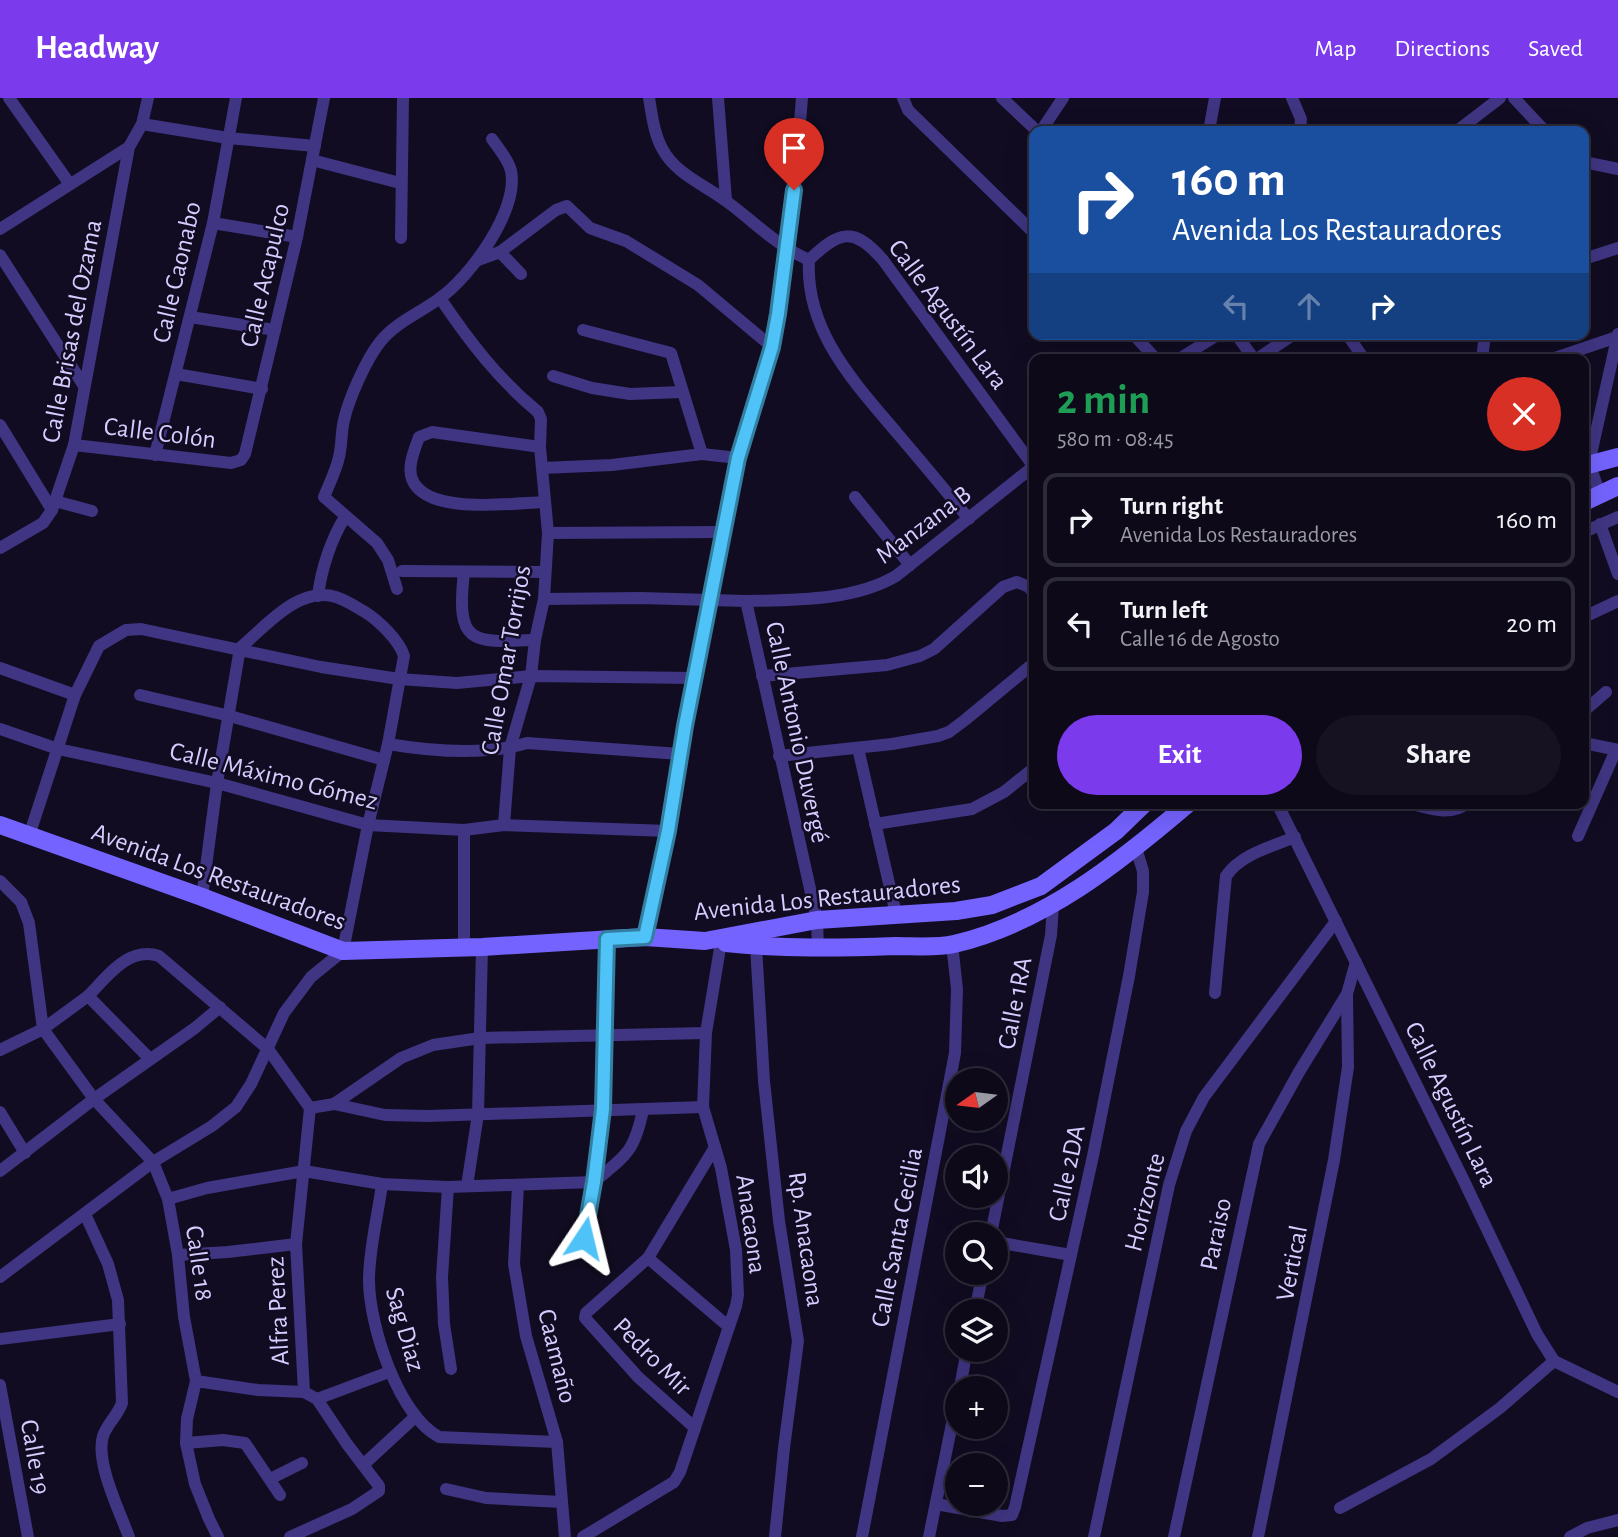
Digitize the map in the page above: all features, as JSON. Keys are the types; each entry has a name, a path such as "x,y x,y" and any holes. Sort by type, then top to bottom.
{"street":[{"path":"0,103 9,98 69,183"},
{"name":"Calle Brisas del Ozama","path":"0,548 43,523 54,505 75,445 129,146 142,124 148,98"},
{"name":"Calle Caonabo","path":"155,454 212,223 236,98"},
{"name":"Calle Acapulco","path":"241,460 252,433 298,237 324,98"},
{"path":"401,238 403,98"},
{"path":"649,98 663,151 685,174 726,200 786,250 809,260 808,281 813,304 821,330 834,353 872,404 969,519"},
{"path":"718,98 726,200"},
{"path":"645,937 668,831 722,532 738,458 772,347 794,190 802,98"},
{"path":"903,98 908,110 1029,228"},
{"path":"1002,98 1033,126"},
{"path":"1043,126 1063,98"},
{"path":"1210,126 1215,98"},
{"path":"1292,98 1301,119 1300,126"},
{"path":"1464,126 1500,98"},
{"path":"1514,98 1540,126"},
{"path":"142,124 314,153 400,183"},
{"path":"397,589 388,560 377,543 324,497 339,458 344,419 355,390 380,342 415,312 440,298 478,260 504,215 511,189 510,168 492,139"},
{"path":"0,229 129,146"},
{"path":"1589,163 1618,169"},
{"path":"478,260 500,252 567,206 590,228 626,241 698,285 772,347"},
{"path":"212,223 298,237"},
{"name":"Calle Agustín Lara","path":"809,260 824,245 839,238 851,235 868,243 1029,460"},
{"path":"1589,257 1618,248"},
{"path":"500,252 521,274"},
{"path":"0,255 84,386"},
{"name":"Calle Omar Torrijos","path":"440,298 489,365 517,395 538,412 541,419 540,447 548,533 544,599 531,676 510,748 504,825"},
{"path":"190,317 275,330"},
{"path":"583,330 667,351 673,357 681,392 702,454"},
{"path":"1566,354 1618,335"},
{"path":"1589,452 1618,335"},
{"path":"1139,340 1151,354"},
{"path":"1187,354 1209,340"},
{"path":"1241,340 1251,354"},
{"path":"1263,354 1285,340"},
{"path":"176,374 262,389"},
{"path":"553,376 592,388 630,394 681,392"},
{"path":"0,425 54,505 92,511"},
{"path":"540,447 432,432 419,437 412,457 411,478 421,493 442,501 468,505 545,502"},
{"name":"Calle Colón","path":"75,445 230,463 241,460"},
{"path":"542,468 612,465 702,454 738,458"},
{"path":"1589,463 1618,457"},
{"name":"Manzana B","path":"746,601 782,601 854,593 878,587 1029,471"},
{"path":"1592,498 1618,486"},
{"path":"855,497 910,565"},
{"path":"318,596 323,571 338,528 345,517"},
{"path":"1589,530 1618,517"},
{"path":"1600,524 1618,573"},
{"path":"548,533 722,532"},
{"path":"402,571 545,572"},
{"path":"464,572 462,608 465,626 473,636 490,642 535,640"},
{"path":"762,677 887,665 919,656 934,649 1003,587 1017,582 1029,587"},
{"path":"0,1277 153,1162 212,1126 236,1107 251,1084 284,1013 311,977 342,951 388,744 404,656 402,648 373,618 336,597 303,599 285,610 240,648 217,783 202,897"},
{"name":"Calle Antonio Duvergé","path":"544,599 746,601 817,920 818,948"},
{"path":"1589,615 1618,601"},
{"path":"29,836 75,695 99,646 126,630 141,629 321,667 399,679 457,683 531,676 695,678"},
{"path":"779,756 938,736 948,732 1029,667"},
{"path":"0,668 75,695"},
{"path":"1589,707 1606,692"},
{"path":"140,695 230,716 384,760"},
{"name":"Calle Máximo Gómez","path":"0,729 58,748 217,783 368,825 464,831 504,825 668,831"},
{"path":"388,744 430,751 510,748 527,743 680,754"},
{"path":"1578,836 1617,750 1589,744"},
{"path":"858,748 895,914"},
{"path":"875,824 972,809 1004,792 1029,772"},
{"name":"Avenida Los Restauradores","path":"0,825 202,897 342,951 645,937 713,942 817,920 956,911 992,905 1041,886 1116,831 1139,809"},
{"path":"713,942 818,948 952,944 1003,928 1053,905 1136,848 1182,809"},
{"name":"Calle Agustín Lara","path":"1280,809 1537,1334 1554,1361"},
{"path":"1431,809 1454,809"},
{"path":"464,831 480,1038 478,1114 467,1186"},
{"path":"1215,993 1226,876 1242,860 1295,837"},
{"name":"Calle 2DA","path":"936,1504 1002,1516 1012,1515 1015,1507 1119,1027 1143,892 1143,871 1136,848"},
{"path":"0,881 21,902 29,923 43,1029"},
{"name":"Calle 1RA","path":"993,1222 1051,935 1053,905"},
{"name":"Horizonte","path":"1094,1537 1169,1185 1186,1131 1204,1097 1336,921"},
{"path":"584,1238 603,1109 607,939"},
{"name":"Anacaona","path":"583,1537 674,1482 680,1472 738,1295 736,1250 721,1168 703,1107 713,942"},
{"name":"Calle Santa Cecilia","path":"862,1537 955,1053 957,989 952,944"},
{"name":"Rp. Anacaona","path":"756,946 764,1081 779,1221 799,1341 783,1448 775,1537"},
{"path":"0,1050 43,1029 88,996 131,956 150,953 159,956 268,1049 310,1108 334,1104 385,1115 428,1116 703,1107"},
{"name":"Paraiso","path":"1174,1537 1252,1166 1259,1144 1347,994 1356,962"},
{"name":"Vertical","path":"1258,1537 1334,1160 1348,1068 1347,994"},
{"path":"88,996 150,1059"},
{"path":"0,1171 220,1007"},
{"name":"Calle 18","path":"43,1029 153,1162 167,1199 196,1381 187,1419 186,1443 195,1484 218,1537"},
{"path":"334,1104 401,1058 433,1045 480,1038 706,1033"},
{"name":"Alfra Perez","path":"290,1537 352,1509 379,1492 379,1486 317,1399 304,1392 296,1244 310,1108"},
{"path":"167,1199 207,1188 304,1171 382,1184 448,1187 594,1182 632,1148 638,1137 643,1110"},
{"path":"0,1112 24,1153"},
{"path":"715,1147 648,1258 729,1327"},
{"name":"Sag Diaz","path":"382,1184 369,1278 373,1312 389,1372 415,1417 427,1430 439,1437 557,1442"},
{"name":"Caamaño","path":"518,1185 514,1264 526,1336 557,1442 565,1537"},
{"path":"448,1187 442,1277 444,1324 451,1369"},
{"path":"85,1214 108,1264 118,1300 122,1403 118,1415 103,1434 101,1447 113,1496 129,1537"},
{"path":"178,1255 296,1244"},
{"path":"1008,1244 1071,1255"},
{"name":"Pedro Mir","path":"648,1258 586,1313 588,1322 638,1377 695,1428"},
{"path":"0,1339 120,1324"},
{"path":"1340,1507 1431,1459 1500,1408 1554,1361 1618,1392"},
{"path":"317,1399 389,1372"},
{"path":"196,1381 258,1390 304,1392"},
{"name":"Calle 19","path":"0,1385 28,1537"},
{"path":"363,1465 415,1417"},
{"path":"929,1537 949,1439"},
{"path":"186,1443 223,1440 245,1443 279,1495"},
{"path":"270,1479 302,1463"},
{"path":"446,1489 486,1498 562,1502"},
{"path":"1570,1537 1587,1528 1618,1520"}],"route":[{"path":"584,1238 603,1109 607,939 645,937 668,831 722,532 738,458 772,347 794,190"}]}
